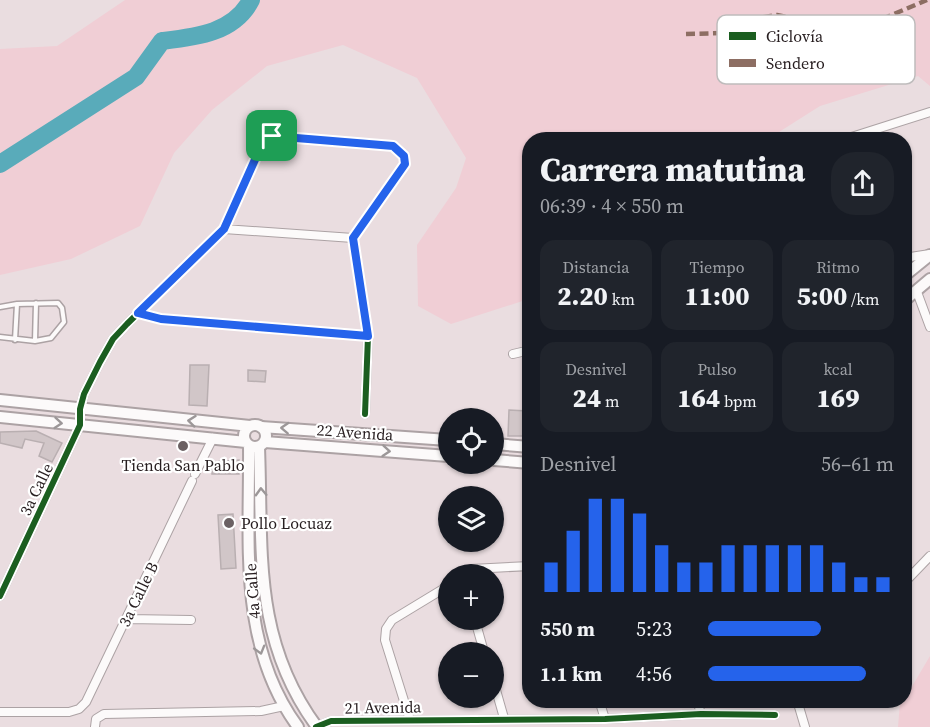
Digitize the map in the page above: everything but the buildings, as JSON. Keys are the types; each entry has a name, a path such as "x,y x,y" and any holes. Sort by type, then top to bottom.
{"main road":[{"path":"912,270 930,255"},
{"path":"912,295 930,279"},
{"name":"22 Avenida","path":"0,400 255,427 366,432 438,439"},
{"name":"22 Avenida","path":"0,417 255,444 438,455"},
{"path":"255,427 266,432 255,444 244,435 255,427"},
{"path":"364,449 366,432"},
{"name":"4a Calle","path":"255,444 252,620 265,667 284,706 298,727"},
{"name":"4a Calle","path":"255,444 267,617 280,661 300,702 316,727"},
{"path":"504,445 522,446"},
{"path":"504,461 522,462"}],"street":[{"path":"867,132 930,112"},
{"path":"80,425 80,409 84,394 113,339 224,229 246,174 262,144 268,138 277,136 397,147 404,156 405,164 353,238 368,336 365,414"},
{"path":"224,229 353,238"},
{"path":"912,257 930,255"},
{"path":"917,292 930,327"},
{"path":"138,313 161,319 368,336"},
{"path":"513,354 522,352"},
{"name":"3a Calle","path":"0,596 80,425"},
{"name":"3a Calle B","path":"0,712 69,712 83,706 213,438"},
{"path":"912,575 930,556"},
{"path":"504,567 522,566"},
{"path":"410,720 386,645 386,629 392,620 438,592"},
{"path":"127,619 191,620"},
{"path":"95,727 98,716 261,711 284,706"},
{"path":"501,708 504,718"},
{"path":"602,708 605,719"},
{"path":"699,708 701,714"},
{"path":"799,708 805,727"},
{"name":"21 Avenida","path":"316,727 331,722 410,720 605,719 701,714 775,716"}],"lane":[{"path":"35,341 36,303"},
{"path":"0,307 17,304 58,303 62,308 64,322 51,338 35,341 0,337"},
{"path":"15,340 17,304"}],"shaded area":[{"path":"125,0 930,0 930,86 918,76 915,77 915,15 717,15 717,84 892,84 820,106 779,132 522,132 522,301 451,324 418,306 417,245 456,188 466,158 417,78 343,45 267,66 212,110 174,153 140,226 71,259 0,275 0,49 57,46"},
{"path":"930,656 930,727 898,727 900,708 912,708 912,686"}],"waterway":[{"path":"0,164 136,77 162,41 201,35 224,26 235,20 251,0"}],"marked path":[{"path":"891,15 927,0"},
{"path":"686,34 717,33"}],"cycle path":[{"path":"0,596 80,425 80,409 84,394 113,339 224,229 260,148 264,141 272,136 393,146 404,156 405,164 353,238 368,336 365,414"},
{"path":"316,727 331,721 605,719 701,714 775,715"}],"place":[{"name":"Tienda San Pablo","path":"183,446"},
{"name":"Pollo Locuaz","path":"229,523"}],"route":[{"path":"272,136 393,146 403,153 405,164 353,238 368,336 161,319 138,313 224,229 246,174 264,141 272,136"}]}
